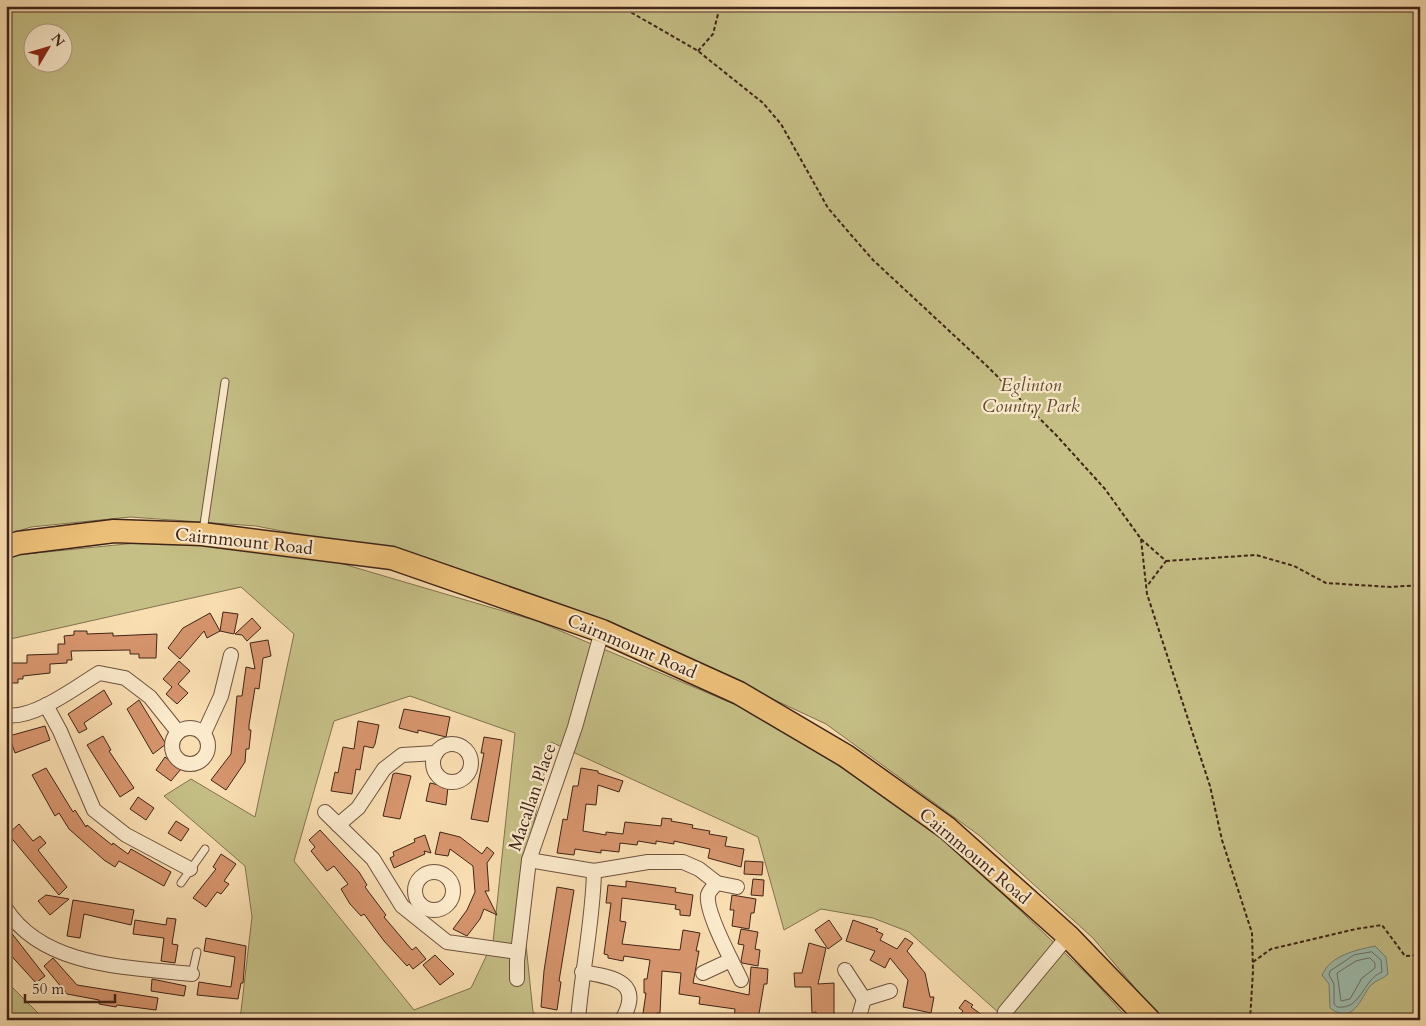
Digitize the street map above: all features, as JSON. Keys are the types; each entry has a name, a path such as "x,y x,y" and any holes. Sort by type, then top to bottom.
{"main road":[{"name":"Cairnmount Road","path":"6,547 18,543 114,531 202,534 392,558 602,631 739,693 846,756 947,828 1068,936 1149,1020"}],"street":[{"name":"Macallan Place","path":"517,979 518,952 529,860 575,727 602,631"},
{"path":"204,734 221,696 231,655"},
{"path":"6,715 15,716 46,705 99,673 125,678 150,697 178,732"},
{"path":"46,705 60,731 94,810 126,835 190,869"},
{"path":"190,727 196,728 204,734 208,742 206,756 194,764 187,764 179,760 172,749 174,737 178,732 190,727"},
{"path":"338,825 358,808 384,769 402,755 436,754"},
{"path":"325,812 373,859 402,906 447,942 518,952"},
{"path":"529,860 594,871 648,862 683,862 699,869 717,883 737,887"},
{"path":"578,1020 582,972 594,896 594,871"},
{"path":"717,883 708,894 708,903 741,980"},
{"path":"402,906 416,898"},
{"path":"6,909 14,922 53,950 102,964 192,974"},
{"path":"1003,1020 1005,1012 1068,936"},
{"path":"703,973 731,960"},
{"path":"845,970 864,999 858,1020"},
{"path":"582,972 617,979 624,984 628,990 628,1005 622,1020"},
{"path":"864,999 890,991"}],"lane":[{"path":"202,534 225,382"},
{"path":"181,883 205,849"},
{"path":"192,974 196,952"}],"path":[{"path":"620,6 698,50 764,103 781,124 828,208 873,260 987,366 1057,436 1105,489 1141,539 1166,561 1256,555 1294,566 1326,583 1391,587 1420,585"},
{"path":"698,50 713,34 720,6"},
{"path":"1395,6 1420,15"},
{"path":"1141,539 1147,587 1210,786 1222,840 1252,933 1253,962 1250,1020"},
{"path":"1147,587 1166,561"},
{"path":"1253,962 1271,950 1356,929 1382,925 1405,956 1420,956"}],"green space":[{"name":"Eglinton Country Park","path":"6,6 1420,6 1420,1020 1162,1020 1093,938 980,836 826,724 595,616 443,568 349,544 256,526 130,517 31,527 6,535"},
{"path":"156,541 316,556 537,621 767,718 937,831 1093,980 1129,1020 1000,1020 1000,1014 909,932 873,918 821,909 784,930 758,837 551,742 520,887 533,1012 543,1020 240,1020 252,917 245,866 164,796 191,779 255,817 294,634 241,587 6,640 6,556","holes":["410,696 515,733 493,942 471,988 414,1010 294,861 334,721"]},
{"path":"6,981 42,1017 66,1020 6,1020"}],"water":[{"path":"1375,946 1386,957 1388,974 1371,985 1360,1003 1351,1012 1345,1014 1338,1013 1330,1008 1329,984 1322,975 1326,968 1345,954"}],"building":[{"path":"223,612 238,614 234,634 220,631"},
{"path":"210,613 220,631 207,638 204,631 180,659 168,648 183,628"},
{"path":"252,618 261,628 247,641 242,635 235,634"},
{"path":"74,631 87,631 87,634 113,633 113,636 157,634 156,658 139,658 139,654 130,654 130,650 71,651 72,660 67,660 67,663 50,664 50,673 23,676 23,679 18,679 18,683 6,683 9,663 27,663 27,655 58,654 58,644 65,644 64,636 74,635"},
{"path":"268,640 271,656 263,658 259,689 255,688 249,725 249,730 251,730 249,749 246,749 245,762 226,790 211,780 231,754 237,696 242,696 246,667 255,669 250,643"},
{"path":"179,661 190,671 178,684 188,693 177,704 166,694 172,687 163,679"},
{"path":"104,690 112,704 84,723 87,729 79,733 68,714"},
{"path":"139,700 166,744 153,754 127,709"},
{"path":"404,709 450,717 446,737 418,730 418,733 399,728"},
{"path":"358,721 379,725 375,744 373,748 364,746 360,770 356,769 352,794 331,791 335,772 338,773 343,747 354,749"},
{"path":"45,726 50,740 15,753 9,736"},
{"path":"103,736 111,750 109,751 134,788 120,797 87,745"},
{"path":"484,737 502,740 488,822 471,819 484,753 481,753"},
{"path":"165,757 181,769 171,781 156,770"},
{"path":"46,768 73,812 75,810 86,827 87,825 112,845 113,843 128,854 131,849 171,872 164,886 119,861 115,867 104,860 69,829 59,813 55,816 32,775"},
{"path":"581,768 598,771 598,773 623,781 619,792 598,785 596,805 586,804 583,831 606,835 606,832 623,834 625,822 661,826 662,818 672,819 671,821 693,825 692,828 710,831 709,834 727,837 725,846 744,849 741,867 708,858 710,849 674,841 674,844 656,841 656,844 638,841 637,845 620,843 619,852 601,850 601,853 575,849 574,855 557,853 563,819 567,820 573,786 578,786"},
{"path":"393,774 411,776 400,819 383,816"},
{"path":"430,783 448,787 446,805 426,801"},
{"path":"138,797 154,808 146,820 130,809"},
{"path":"176,821 189,829 181,841 168,833"},
{"path":"19,824 33,841 40,836 46,843 38,850 67,887 59,895 8,834"},
{"path":"320,830 359,872 367,885 365,887 386,915 384,917 412,950 416,947 426,959 413,969 409,964 407,966 384,941 364,914 361,916 350,904 341,889 348,884 334,866 327,871 311,851 315,847 309,840"},
{"path":"440,832 460,837 482,854 487,847 494,853 487,863 489,891 485,891 497,915 484,909 480,919 467,936 453,929 467,910 475,892 473,866 450,849 448,856 435,854"},
{"path":"425,835 431,853 424,851 425,854 394,868 390,858 394,856 393,852 415,842 414,839"},
{"path":"221,854 236,864 224,881 229,884 221,894 217,892 206,907 193,898 216,869 213,867"},
{"path":"745,861 763,862 762,875 744,874"},
{"path":"753,879 764,880 763,896 751,895"},
{"path":"626,881 676,888 675,892 693,895 690,916 680,915 680,910 675,909 676,905 622,898 620,921 626,922 622,944 680,950 683,930 700,933 696,951 699,951 693,983 749,995 751,967 768,969 767,984 764,984 758,1020 734,1020 735,1009 699,1004 700,997 679,994 681,973 662,971 660,1013 657,1013 656,1020 642,1020 646,993 644,993 644,979 647,979 650,960 624,956 623,961 608,958 608,955 604,954 611,903 606,903 608,885 626,887"},
{"path":"557,887 574,890 559,981 561,982 557,1010 541,1007 544,971"},
{"path":"46,895 69,899 50,915 38,901"},
{"path":"732,895 756,899 754,913 751,913 749,929 732,926 734,910 730,910"},
{"path":"73,900 134,910 131,925 84,914 80,938 67,936"},
{"path":"167,918 176,919 172,944 178,945 175,963 161,961 164,938 133,934 135,920 166,925"},
{"path":"829,920 842,939 828,949 815,930"},
{"path":"853,920 878,929 876,931 883,934 880,940 897,949 905,938 913,943 907,951 925,973 930,997 934,997 931,1013 903,1007 908,980 890,958 885,968 870,960 875,951 846,941"},
{"path":"6,926 45,976 36,983 6,950"},
{"path":"741,929 758,932 755,949 760,950 758,966 742,963 741,961 744,945 738,944"},
{"path":"206,938 246,946 243,983 241,983 238,999 197,995 199,982 231,987 235,957 204,951"},
{"path":"809,943 826,948 818,984 834,983 834,1020 816,1020 816,1012 812,1013 811,987 795,987 794,973 802,973"},
{"path":"435,955 454,974 440,985 423,965"},
{"path":"53,958 77,985 158,998 156,1010 99,1004 99,1000 67,994 44,966"},
{"path":"152,979 186,986 184,996 151,991"},
{"path":"965,1000 973,1005 971,1007 989,1020 955,1020 963,1011 959,1008"}]}
